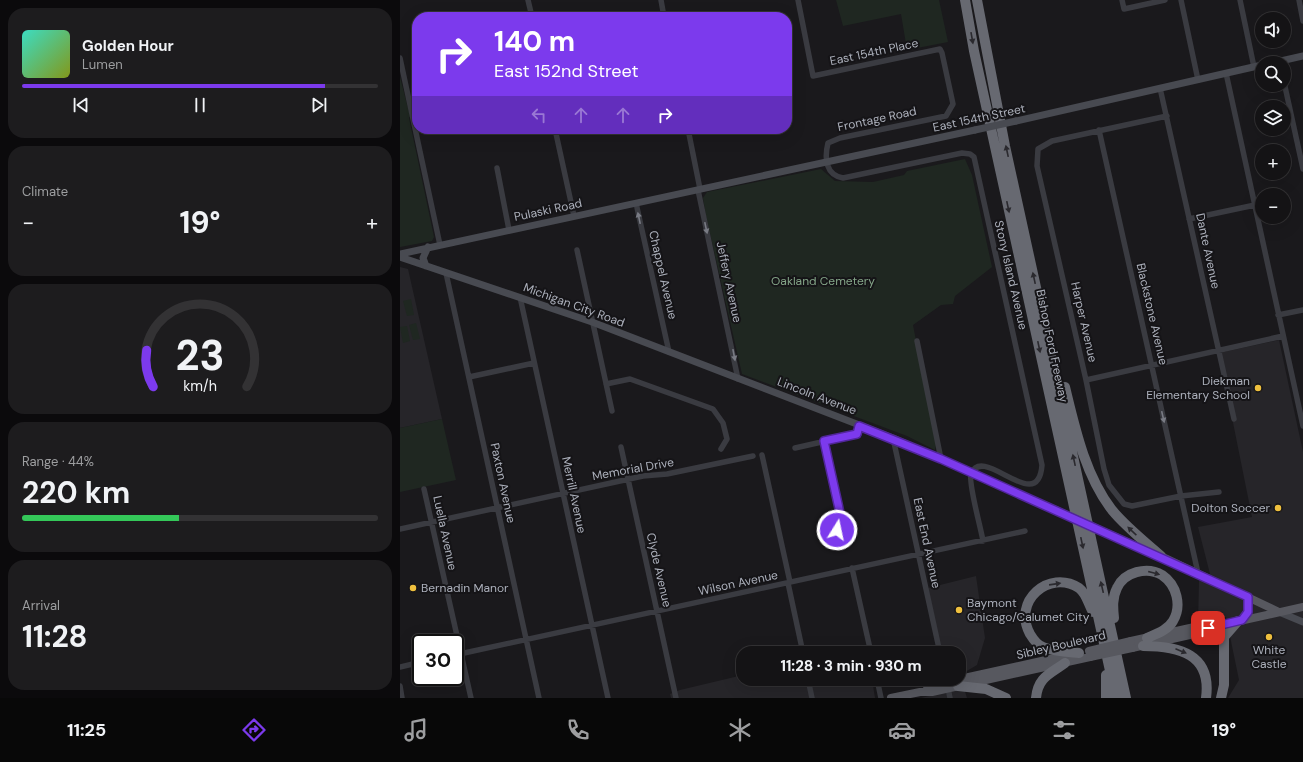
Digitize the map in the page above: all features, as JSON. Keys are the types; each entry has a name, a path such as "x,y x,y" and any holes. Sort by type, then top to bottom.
{"highway":[{"name":"Bishop Ford Freeway","path":"965,0 974,51 1116,698"},
{"name":"Bishop Ford Freeway","path":"977,0 985,50 1126,698"},
{"path":"1038,296 1056,351 1083,453 1097,484 1111,508 1161,556"},
{"path":"1113,638 1113,606 1116,588 1126,576 1143,571 1153,572 1162,575 1169,581 1175,589 1178,605 1172,622 1164,630 1145,642"},
{"path":"1086,654 1055,651 1041,646 1032,639 1026,627 1024,616 1030,597 1048,585 1060,583 1079,589 1085,595 1100,624"},
{"path":"1221,698 1224,685 1224,637 1240,621"},
{"path":"1145,642 1180,649 1191,655 1200,663 1205,674 1206,698"},
{"path":"1106,698 1107,657"},
{"path":"1036,698 1037,690 1042,680 1065,663"},
{"path":"1122,679 1131,698"},
{"path":"964,686 986,689 1006,698"}],"main road":[{"name":"Lincoln Avenue","path":"1161,556 1280,612"},
{"path":"1240,621 1248,612 1248,597"},
{"path":"1086,654 1145,642 1199,626 1208,628 1303,607"},
{"name":"Sibley Boulevard","path":"966,681 1065,663 1086,654"},
{"name":"Sibley Boulevard","path":"966,680 1086,654"},
{"name":"Sibley Boulevard","path":"892,698 942,686"}],"street":[{"path":"528,0 531,12"},
{"path":"661,0 663,12"},
{"name":"East 154th Place","path":"798,0 813,76 940,49 953,104 948,112"},
{"path":"1122,0 1124,8 1165,0"},
{"path":"1181,0 1198,80"},
{"path":"1240,0 1254,67"},
{"path":"1299,0 1303,21"},
{"path":"1291,59 1303,56"},
{"path":"400,58 412,114"},
{"name":"East 154th Street","path":"699,189 1016,121 1254,67"},
{"path":"1189,219 1255,205 1226,73"},
{"name":"Dante Avenue","path":"1160,88 1234,419"},
{"path":"1286,92 1303,169"},
{"name":"Frontage Road","path":"826,162 825,153 828,143 840,138 946,116 948,112"},
{"path":"1099,130 1166,116"},
{"name":"Harper Avenue","path":"1099,130 1052,141 1038,149 1037,166 1086,380 1104,469 1109,485 1124,504 1132,506 1181,496"},
{"name":"Blackstone Avenue","path":"1099,130 1198,573"},
{"path":"416,134 440,245"},
{"path":"556,134 574,216"},
{"path":"689,134 699,189"},
{"name":"Stony Island Avenue","path":"826,162 829,170 836,176 844,178 962,153 970,154 974,157 1042,465 1042,472 1037,481 1030,484 1022,483 986,466 978,466 972,473"},
{"path":"497,168 509,230"},
{"name":"Pulaski Road","path":"400,254 699,189"},
{"name":"Jeffery Avenue","path":"699,189 738,379"},
{"name":"Chappel Avenue","path":"636,203 669,352"},
{"path":"1259,224 1303,426"},
{"path":"426,266 423,258 428,248"},
{"path":"578,250 612,411"},
{"name":"Michigan City Road","path":"400,257 592,322 738,379"},
{"name":"Paxton Avenue","path":"446,273 539,698"},
{"name":"Merrill Avenue","path":"520,297 608,698"},
{"path":"1278,315 1303,310"},
{"path":"1086,380 1283,336"},
{"path":"917,341 941,459"},
{"path":"469,377 534,363"},
{"path":"606,384 630,379 713,409 723,423 727,439 721,449"},
{"name":"Lincoln Avenue","path":"738,379 893,438 1161,556"},
{"path":"795,448 857,434 859,426"},
{"name":"East End Avenue","path":"893,438 938,646"},
{"path":"824,441 842,522"},
{"name":"Clyde Avenue","path":"621,447 676,698"},
{"path":"762,455 802,646"},
{"name":"Memorial Drive","path":"400,529 628,480 667,474 753,456"},
{"path":"972,473 970,479 983,540"},
{"name":"Luella Avenue","path":"424,489 454,634"},
{"path":"1181,496 1219,492"},
{"name":"Wilson Avenue","path":"464,653 1025,532"},
{"path":"852,568 869,646"},
{"name":"Lincoln Avenue","path":"1280,612 1303,622"},
{"path":"400,667 412,664"},
{"name":"Luella Avenue","path":"464,674 471,698"},
{"path":"400,686 402,698"},
{"path":"809,686 812,698"},
{"path":"878,686 881,698"},
{"path":"949,686 950,698"}],"shaded area":[{"path":"400,267 408,269 442,419 400,428"},
{"path":"1279,340 1303,452 1303,698 1228,698 1239,680 1226,617 1198,624 1199,581 1210,574 1198,527 1252,517 1219,353"},
{"path":"976,576 985,638 977,665 966,671 966,646 940,646 928,588"},
{"path":"736,677 736,686 873,686 875,698 671,698 670,694 680,690"},
{"path":"954,686 963,686 967,698 921,698 950,691"}],"green space":[{"path":"836,0 939,0 948,42 907,50 901,14 843,26"},
{"path":"400,77 410,116 409,118 412,134 434,237 432,241 400,247"},
{"name":"Oakland Cemetery","path":"965,159 972,175 992,267 955,296 953,304 941,305 913,325 936,444 935,450 907,436 742,374 706,216 703,198 707,192 821,169 835,181 873,182 904,175 907,171"},
{"path":"411,299 414,315 407,316 403,301"},
{"path":"416,323 420,339 413,340 409,325"},
{"path":"407,326 410,341 403,343 400,327"},
{"path":"442,419 456,480 400,492 400,428"}],"place":[{"name":"Diekman Elementary School","path":"1258,388"},
{"name":"Dolton Soccer","path":"1278,508"},
{"name":"Bernadin Manor","path":"413,588"},
{"name":"Baymont Chicago/Calumet City","path":"959,610"},
{"name":"White Castle","path":"1269,637"}],"route":[{"path":"837,530 839,524 842,522 824,441 857,434 859,426 893,438 941,459 1198,573 1248,597 1248,612 1242,620 1208,628"}]}
